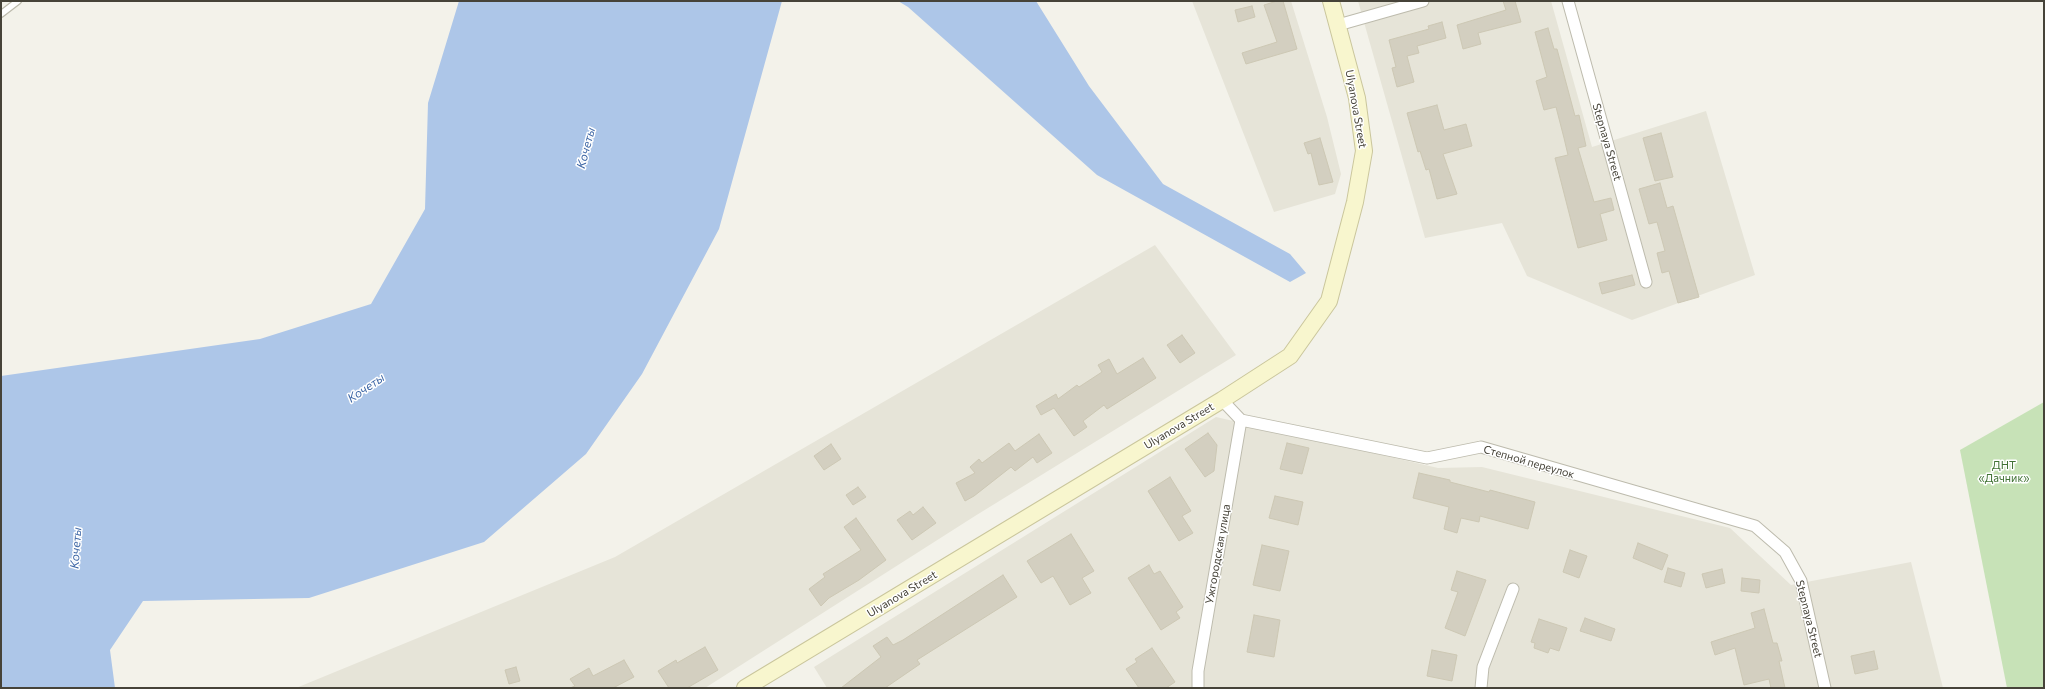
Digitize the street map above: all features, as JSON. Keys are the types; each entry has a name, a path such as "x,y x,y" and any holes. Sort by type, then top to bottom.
{"street":[{"name":"Ulyanova Street","path":"745,688 1222,400 1290,356 1329,301 1355,202 1364,151 1357,98 1331,1"},
{"path":"1338,25 1423,1"},
{"name":"Stepnaya Street","path":"1568,1 1646,282"},
{"path":"1222,400 1241,420"},
{"name":"Степной переулок","path":"1241,420 1427,458 1481,447 1755,526 1785,552"},
{"name":"Ужгородская улица","path":"1198,688 1198,671 1241,420"},
{"name":"Stepnaya Street","path":"1785,552 1801,581 1825,688"},
{"path":"1481,688 1483,667 1513,589"}],"lane":[{"path":"1,14 18,1"}],"shaded area":[{"path":"1192,1 1291,1 1327,117 1341,174 1335,194 1274,212"},
{"path":"1358,1 1551,1 1592,147 1706,111 1755,275 1632,320 1527,276 1502,223 1425,238"},
{"path":"1155,245 1236,355 975,516 705,688 296,688 615,557"},
{"path":"1216,417 1438,468 1482,467 1730,528 1791,585 1911,562 1943,688 827,688 814,667"}],"green space":[{"name":"ДНТ «Дачник»","path":"2044,402 2044,688 2007,688 1960,450"}],"water":[{"name":"Кочеты","path":"459,1 782,1 719,229 642,374 586,454 484,542 309,598 143,601 110,650 115,688 1,688 1,376 260,339 371,304 425,209 428,103"},
{"path":"898,1 1036,1 1089,86 1163,184 1290,254 1306,273 1290,282 1097,175 908,7"}],"building":[{"path":"1277,1 1283,1 1297,49 1246,64 1242,53 1277,42 1264,5"},
{"path":"1503,1 1515,1 1521,22 1478,33 1481,44 1463,49 1457,25 1506,10"},
{"path":"1252,6 1255,17 1238,22 1235,10"},
{"path":"1442,22 1446,38 1417,46 1419,53 1407,56 1414,82 1397,87 1392,68 1396,67 1389,40 1429,29 1428,26"},
{"path":"1548,28 1554,49 1557,49 1575,116 1579,115 1586,146 1578,148 1594,202 1611,198 1614,210 1600,214 1607,240 1578,248 1555,158 1568,155 1564,138 1556,107 1544,110 1536,81 1547,77 1535,32"},
{"path":"1437,105 1444,130 1466,124 1472,146 1443,154 1457,194 1437,199 1429,169 1426,170 1420,151 1418,152 1407,113"},
{"path":"1661,133 1673,177 1655,181 1643,138"},
{"path":"1320,138 1333,182 1319,185 1311,153 1308,154 1304,143"},
{"path":"1660,183 1667,208 1673,206 1699,297 1678,303 1669,271 1662,273 1657,253 1665,251 1657,222 1649,224 1639,189"},
{"path":"1632,275 1635,285 1602,294 1599,283"},
{"path":"1182,335 1195,353 1180,363 1167,345"},
{"path":"1143,358 1156,378 1107,409 1104,405 1083,421 1087,427 1074,436 1054,408 1041,415 1036,406 1056,394 1058,399 1077,385 1079,387 1102,372 1098,365 1109,359 1117,374"},
{"path":"1208,433 1217,445 1214,471 1205,477 1185,449"},
{"path":"1039,434 1052,453 1037,463 1033,457 1015,471 1011,467 974,496 965,501 956,483 975,473 970,467 979,459 982,463 1009,443 1015,451"},
{"path":"1287,443 1309,448 1302,474 1280,469"},
{"path":"831,444 841,459 824,470 814,456"},
{"path":"1419,473 1450,480 1450,482 1489,492 1490,490 1535,502 1528,529 1480,516 1479,522 1461,518 1457,533 1444,529 1449,507 1413,498"},
{"path":"1170,477 1191,511 1182,516 1193,533 1179,541 1148,491"},
{"path":"858,487 866,497 853,505 846,495"},
{"path":"1275,496 1303,502 1298,525 1269,518"},
{"path":"923,507 936,523 912,540 897,520 910,511 913,515"},
{"path":"856,518 886,560 859,580 829,598 821,606 809,589 825,577 823,574 861,550 844,527"},
{"path":"1071,534 1094,571 1082,578 1091,593 1070,605 1053,576 1041,583 1027,561"},
{"path":"1638,543 1668,555 1662,570 1633,558"},
{"path":"1262,545 1289,551 1280,591 1253,585"},
{"path":"1570,550 1587,556 1579,578 1563,572"},
{"path":"1149,565 1154,574 1160,571 1183,607 1176,612 1180,618 1161,630 1128,578"},
{"path":"1668,568 1685,573 1681,587 1664,582"},
{"path":"1722,569 1725,583 1706,588 1702,574"},
{"path":"1457,571 1486,580 1465,636 1445,628 1458,592 1451,590"},
{"path":"1003,575 1017,597 917,660 920,664 885,688 841,688 881,657 873,646 887,637 893,645 903,640"},
{"path":"1742,578 1760,580 1759,593 1741,591"},
{"path":"1764,609 1773,643 1777,643 1782,661 1779,661 1785,688 1771,688 1769,679 1744,685 1735,648 1715,655 1711,642 1755,628 1751,613"},
{"path":"1254,615 1280,620 1274,657 1247,652"},
{"path":"1585,618 1615,629 1611,641 1580,631"},
{"path":"1539,619 1567,628 1559,651 1550,648 1548,653 1534,648 1535,643 1531,642"},
{"path":"705,647 718,670 687,688 669,688 658,671 676,660 677,663"},
{"path":"1152,648 1175,682 1166,688 1139,688 1126,669 1137,662 1135,659"},
{"path":"1432,650 1457,655 1452,681 1427,676"},
{"path":"1874,651 1878,669 1855,674 1851,656"},
{"path":"624,660 634,677 613,688 570,688 575,686 570,679 589,668 593,676"},
{"path":"516,667 520,681 509,684 505,670"}]}
